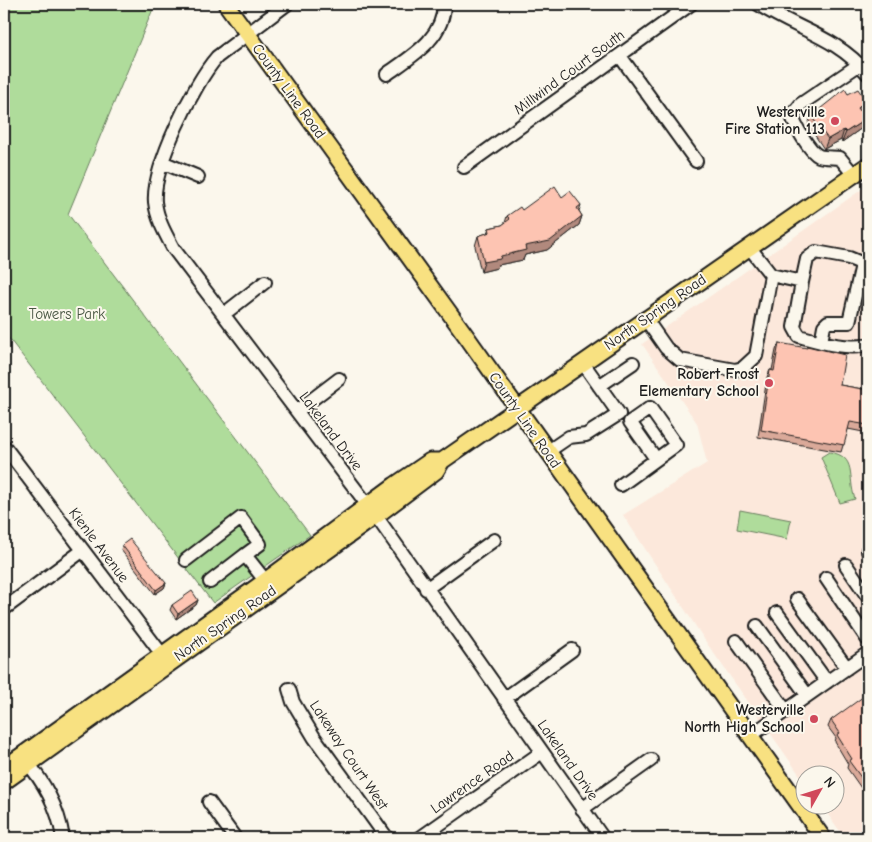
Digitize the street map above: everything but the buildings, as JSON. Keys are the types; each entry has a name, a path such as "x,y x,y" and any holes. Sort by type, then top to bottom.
{"main road":[{"name":"County Line Road","path":"226,4 548,452 822,838"},
{"name":"North Spring Road","path":"4,782 25,759 372,511 436,471 442,461 645,318 750,248 868,165"},
{"name":"North Spring Road","path":"4,768 25,759"}],"street":[{"name":"Lakeland Drive","path":"287,4 217,57 209,66 193,92 156,178 155,200 163,230 173,248 372,511 604,838"},
{"path":"387,74 429,42 441,23 444,4"},
{"name":"Millwind Court South","path":"464,167 692,4"},
{"path":"758,4 788,21 827,38 860,64 868,74"},
{"path":"620,56 696,160"},
{"path":"854,175 840,158 824,157 816,154 795,126 792,115 801,104 860,64"},
{"path":"162,162 198,177"},
{"path":"750,248 771,275 802,282"},
{"path":"820,342 824,326 828,322 849,322 862,269 861,263 849,258 816,252 807,258 794,327 800,336 820,342 860,347 868,345"},
{"path":"645,318 666,348 680,360 735,370 743,368 756,356 771,275"},
{"path":"224,314 266,282"},
{"path":"582,362 619,414 630,422 656,459"},
{"path":"599,386 633,362"},
{"path":"297,411 340,379"},
{"path":"622,486 676,445 650,408 630,422"},
{"path":"548,452 569,437 586,435 619,414"},
{"name":"Kienle Avenue","path":"4,446 82,552 165,659"},
{"path":"186,560 241,518 260,544 210,582"},
{"path":"426,589 494,540"},
{"path":"4,608 82,552"},
{"path":"245,555 269,586"},
{"path":"846,565 868,597"},
{"path":"826,578 868,640"},
{"path":"797,599 847,668"},
{"path":"777,613 827,682"},
{"path":"757,626 807,696"},
{"path":"736,641 786,711"},
{"path":"504,698 572,650"},
{"path":"750,736 868,653"},
{"name":"Lakeway Court West","path":"289,689 293,702 314,737 387,838"},
{"name":"Lawrence Road","path":"420,838 542,752"},
{"path":"25,759 49,792 60,820 63,838"},
{"path":"582,809 650,760"},
{"path":"209,802 235,838"}],"shaded area":[{"name":"Robert Frost Elementary School","path":"868,185 868,838 845,838 828,814 844,814 844,764 794,764 794,767 708,645 623,515 707,463 697,423 642,344"}],"green space":[{"name":"Towers Park","path":"4,4 155,4 68,214 310,535 213,603 4,332"},
{"path":"829,452 838,454 848,463 855,499 840,503 821,457"},
{"path":"740,510 791,520 787,539 737,529"}],"place":[{"name":"Westerville Fire Station 113","path":"835,121"},
{"name":"Robert Frost Elementary School","path":"769,383"},
{"name":"Westerville North High School","path":"814,719"}]}
